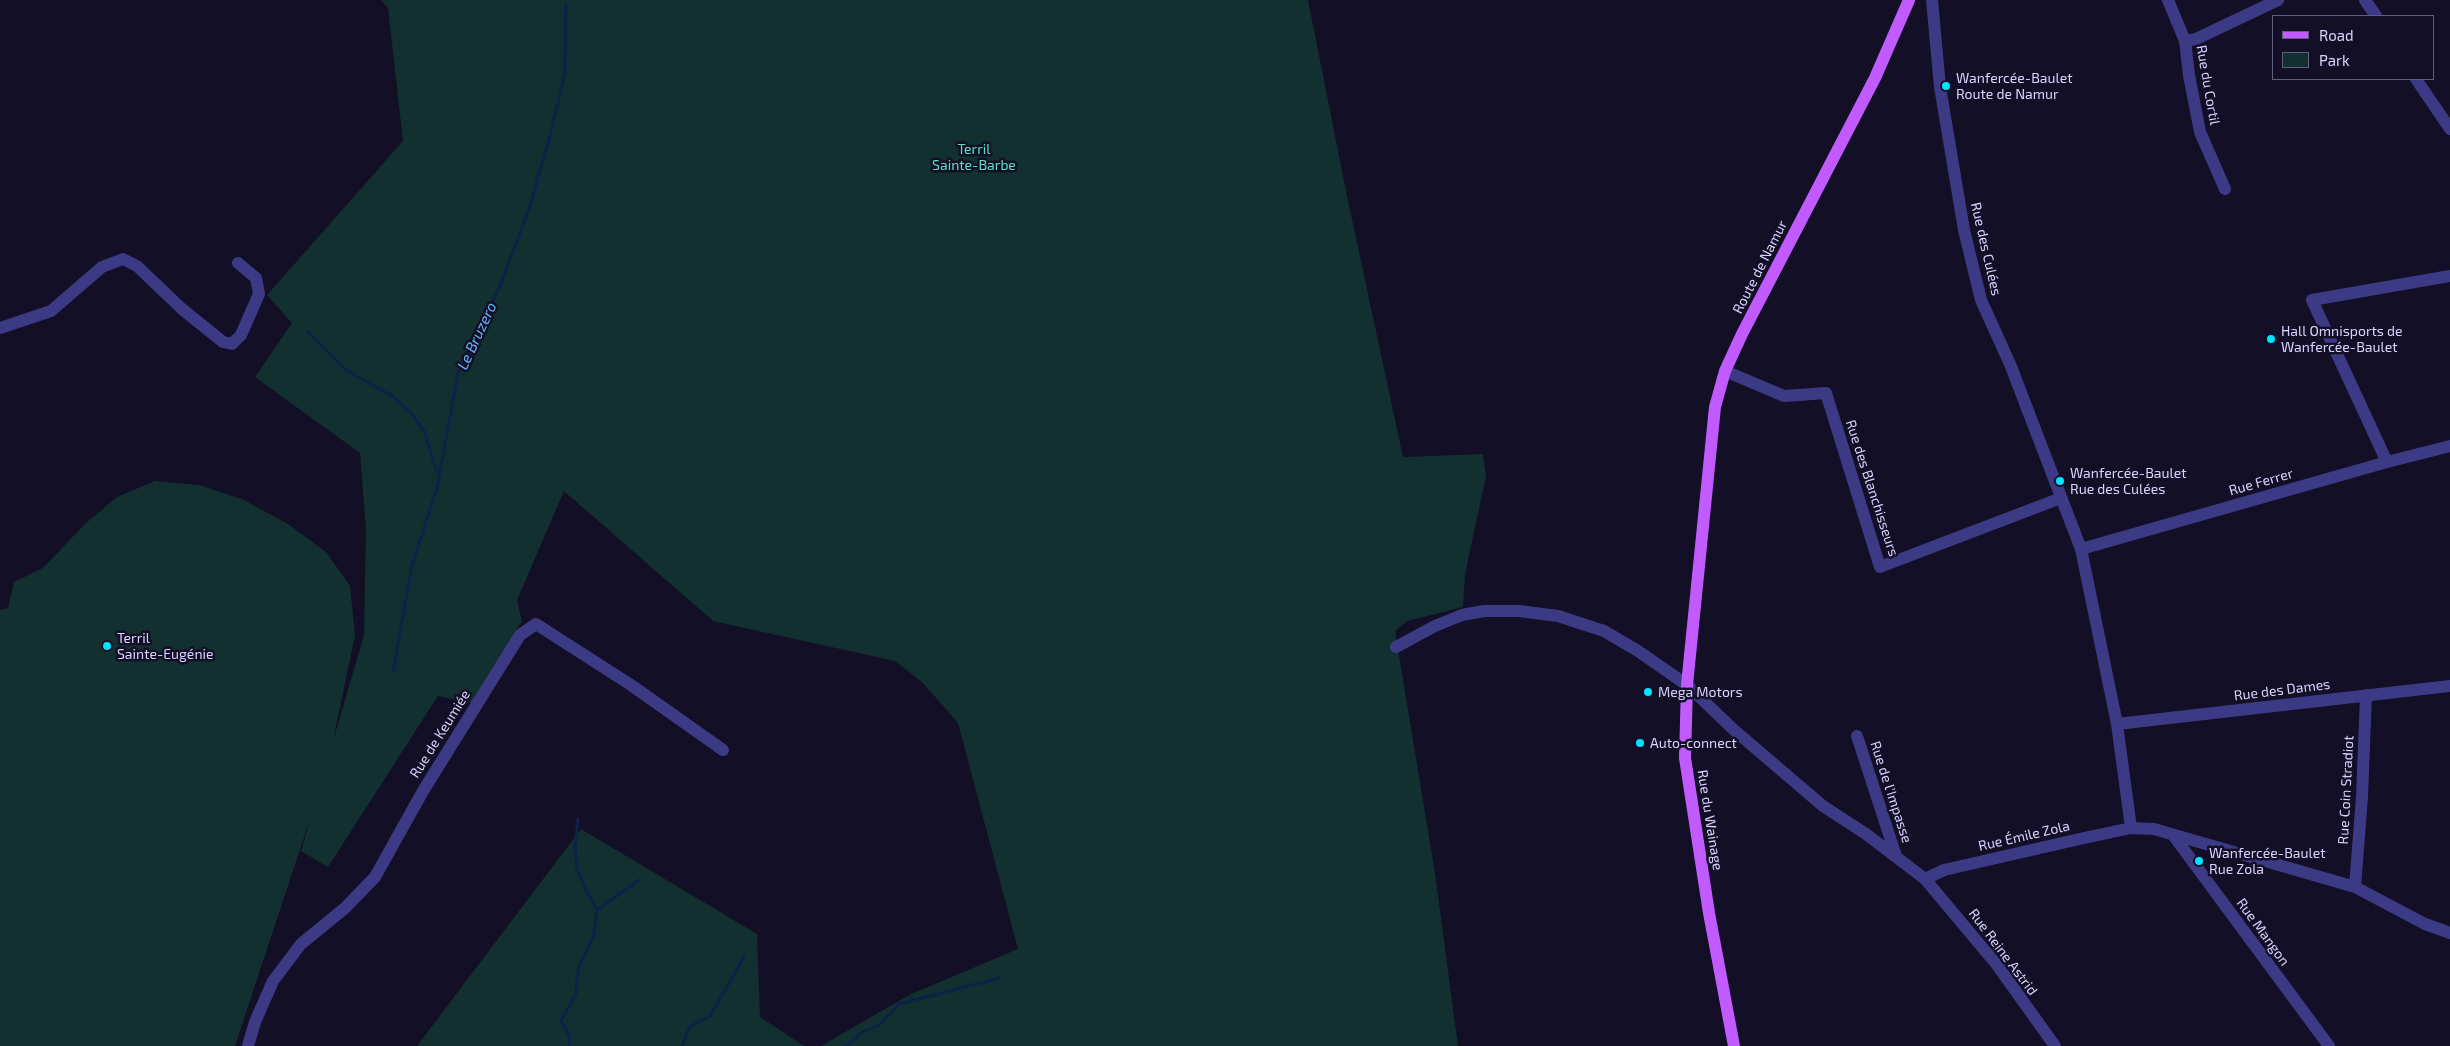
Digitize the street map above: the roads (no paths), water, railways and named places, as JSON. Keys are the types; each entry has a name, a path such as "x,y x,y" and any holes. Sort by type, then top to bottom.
{"main road":[{"name":"Route de Namur","path":"1698,567 1715,407 1725,371 1742,334 1875,78 1909,0"},
{"name":"Rue du Wainage","path":"1698,567 1686,685 1685,758 1709,913 1734,1046"}],"street":[{"name":"Rue des Culées","path":"1932,0 1942,96 1964,230 1981,300 2010,364 2081,549 2117,724 2131,828"},
{"name":"Rue du Cortil","path":"2168,0 2186,41 2189,75 2200,132 2225,189"},
{"name":"Rue du Cortil","path":"2186,41 2196,39 2278,0"},
{"path":"2365,0 2375,15"},
{"path":"2417,80 2450,129"},
{"path":"0,328 51,311 102,267 123,259 136,266 182,309 223,342 232,344 241,335 259,294 256,278 238,263"},
{"path":"2387,462 2312,300 2450,276"},
{"name":"Rue des Blanchisseurs","path":"1725,371 1784,396 1826,394 1880,567 2061,498"},
{"name":"Rue Ferrer","path":"2081,549 2387,462 2450,446"},
{"name":"Rue Reine Astrid","path":"1396,648 1435,626 1462,615 1484,611 1558,616 1604,631 1686,685 1734,730 1824,806 1926,879 1997,966 2054,1046"},
{"name":"Rue de Keumiée","path":"248,1046 255,1022 273,980 301,944 345,908 375,877 423,791 520,635 536,624 631,685 723,750"},
{"name":"Rue des Dames","path":"2117,724 2450,686"},
{"name":"Rue Coin Stradiot","path":"2355,887 2362,797 2366,695"},
{"name":"Rue de l'Impasse","path":"1857,736 1896,856"},
{"name":"Rue Émile Zola","path":"1926,879 1944,870 2131,828 2154,828 2355,887 2426,924 2450,933"},
{"name":"Rue Mangon","path":"2173,835 2329,1046"}],"waterway":[{"name":"Le Bruzero","path":"393,672 412,565 437,488 458,373 500,286 529,209 549,139 565,73 566,4"},
{"path":"307,331 346,370 392,396 412,414 424,431 438,475"},
{"path":"578,819 575,847 577,869 597,910"},
{"path":"569,1046 570,1037 561,1021 576,994 578,969 593,937 597,910 639,880"},
{"path":"682,1046 690,1026 710,1016 744,957"},
{"path":"844,1046 852,1042 861,1033 879,1025 899,1004 1000,978"}],"place":[{"name":"Wanfercée-Baulet Route de Namur","path":"1946,86"},
{"name":"Hall Omnisports de Wanfercée-Baulet","path":"2271,339"},
{"name":"Wanfercée-Baulet Rue des Culées","path":"2060,481"},
{"name":"Terril Sainte-Eugénie","path":"107,646"},
{"name":"Mega Motors","path":"1648,692"},
{"name":"Auto-connect","path":"1640,743"},
{"name":"Wanfercée-Baulet Rue Zola","path":"2199,861"}],"park label":[{"name":"Terril Sainte-Barbe","path":"974,158"}]}
